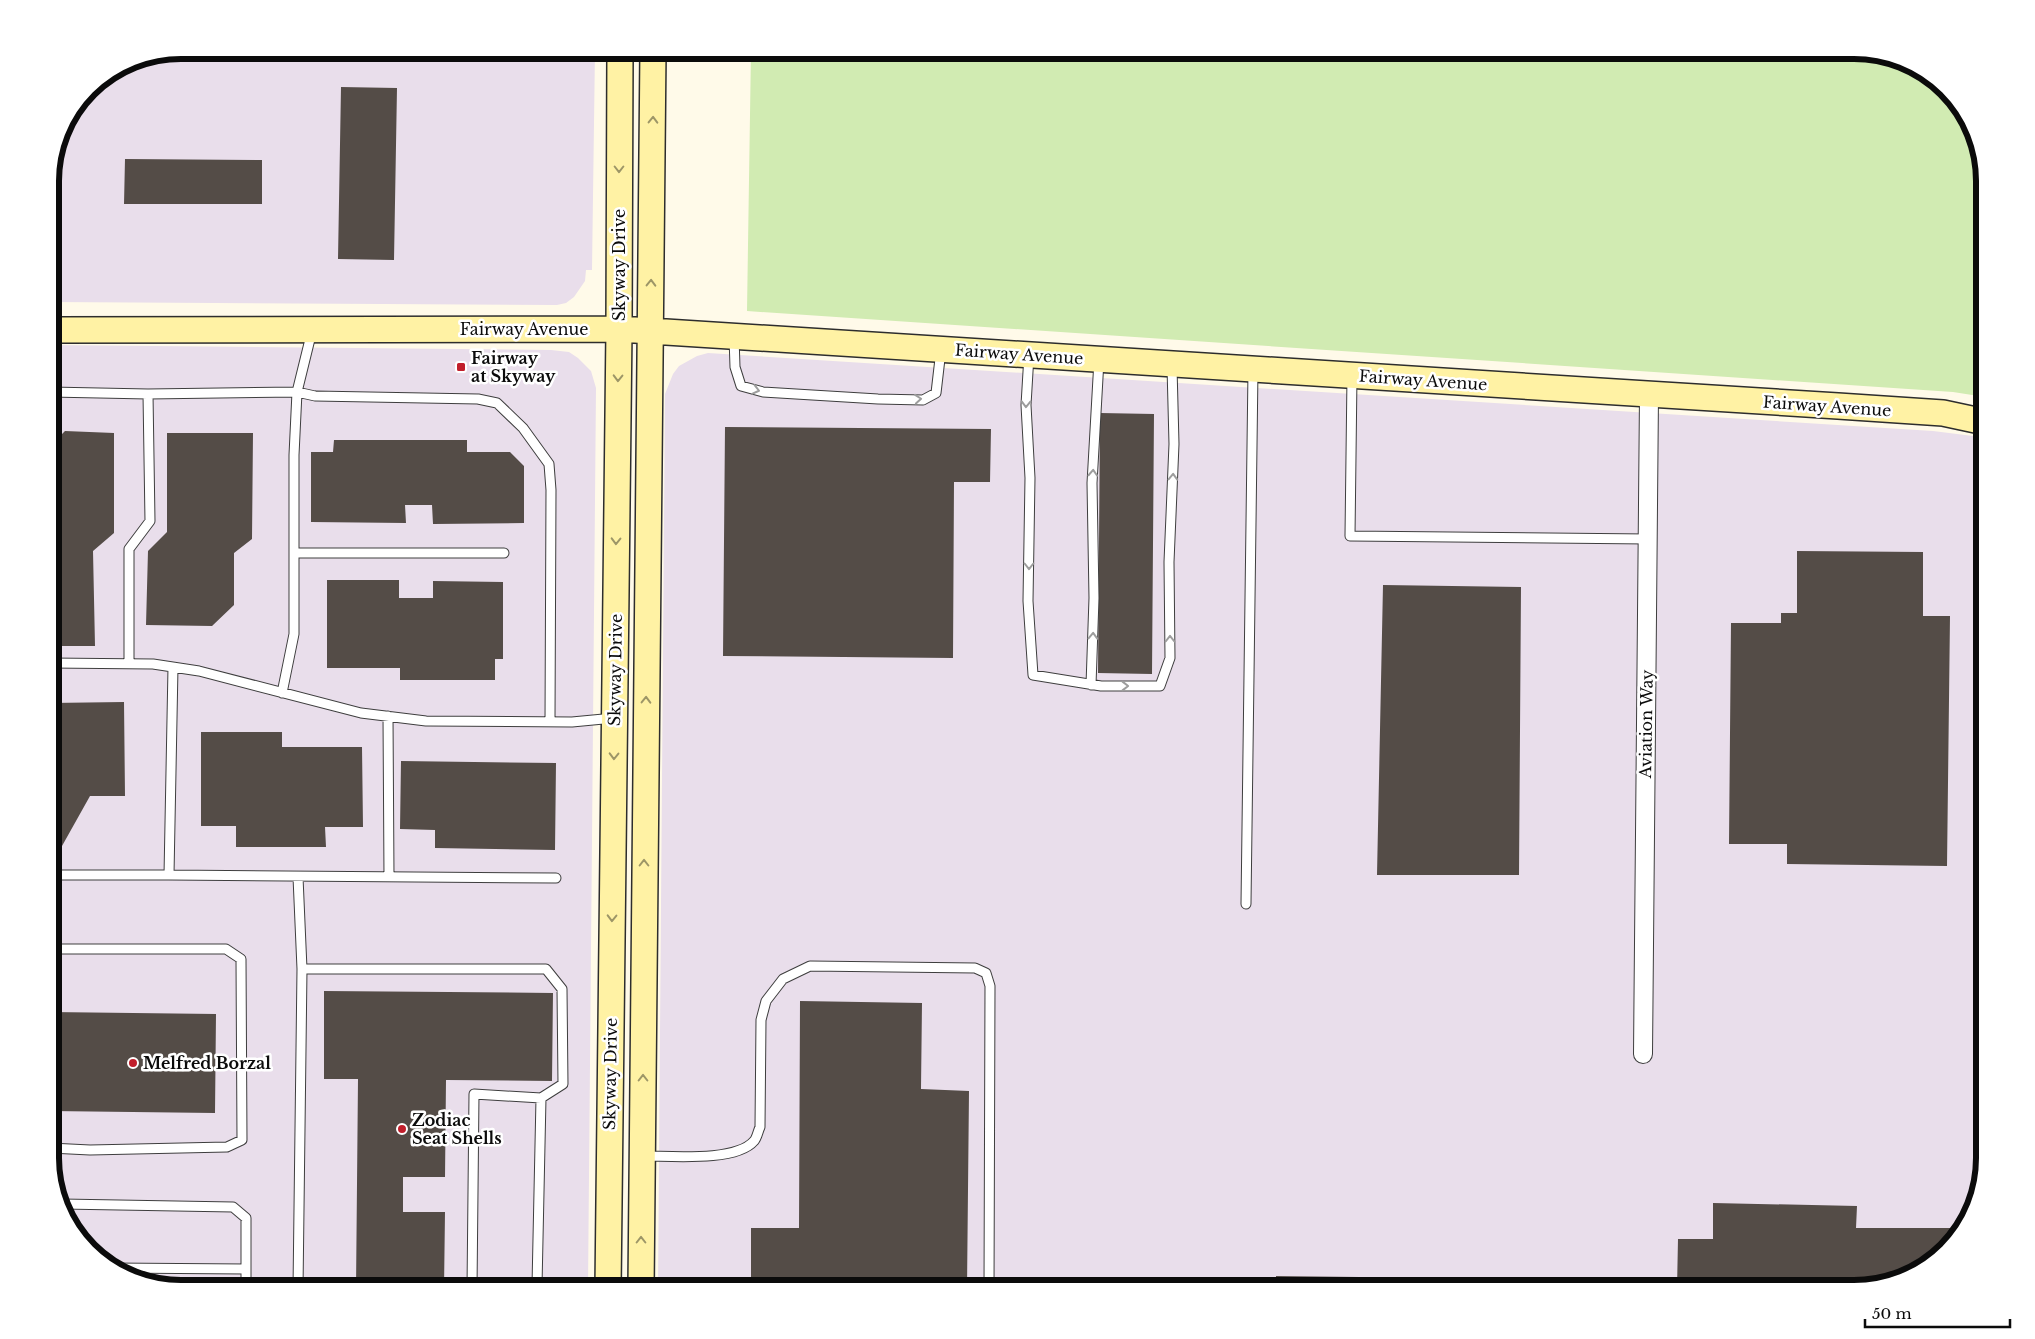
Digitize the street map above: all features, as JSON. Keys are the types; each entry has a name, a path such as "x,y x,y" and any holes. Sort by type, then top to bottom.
{"main road":[{"name":"Skyway Drive","path":"608,1280 619,329 620,59"},
{"name":"Skyway Drive","path":"641,1280 653,59"},
{"name":"Fairway Avenue","path":"59,330 619,329 1649,394 1943,414 1976,420"}],"street":[{"name":"Aviation Way","path":"1643,1054 1649,394"}],"lane":[{"path":"282,692 294,634 294,455 297,392 312,330"},
{"path":"734,336 735,367 741,386 763,392 782,394 923,400 936,393 941,350"},
{"path":"1029,355 1026,405 1030,478 1028,601 1033,675 1091,684 1160,686 1170,658 1170,562 1174,444 1172,364"},
{"path":"1091,684 1094,598 1092,484 1099,360"},
{"path":"1246,904 1253,368"},
{"path":"1352,376 1350,536 1648,539"},
{"path":"59,392 148,394 297,392 315,396 478,399 497,403 523,428 549,464 552,490 550,722"},
{"path":"129,663 129,549 150,521 148,394"},
{"path":"294,554 504,553"},
{"path":"59,663 153,664 199,671 361,713 426,721 572,722 614,718"},
{"path":"169,875 173,667"},
{"path":"388,716 388,876"},
{"path":"59,875 556,878"},
{"path":"298,877 302,969 298,1280"},
{"path":"59,948 226,950 241,959 242,1140 227,1147 90,1150 59,1148"},
{"path":"642,1156 728,1155 745,1148 755,1140 760,1127 761,1020 766,1001 784,979 810,966 975,968 986,973 990,986 989,1280"},
{"path":"302,969 546,969 562,989 563,1084 541,1098 474,1094 472,1280"},
{"path":"540,1280 541,1098"},
{"path":"68,1204 234,1207 246,1218 246,1280"},
{"path":"128,1268 246,1269"}],"shaded area":[{"path":"173,59 595,59 592,270 586,270 585,281 574,297 566,303 557,305 59,302 59,173 63,149 75,120 89,100 113,79 134,68 157,61"},
{"path":"59,345 551,350 569,352 578,358 591,371 596,388 588,1280 181,1280 149,1276 120,1264 95,1244 75,1219 63,1190 59,1166"},
{"path":"708,353 1933,431 1976,437 1976,1158 1970,1197 1956,1226 1935,1250 1908,1268 1886,1276 1854,1280 658,1280 665,394 673,374 679,366 697,356"}],"green space":[{"path":"751,59 1870,60 1886,63 1908,71 1922,79 1946,100 1967,134 1975,165 1976,396 1953,392 747,311"}],"building":[{"path":"341,87 397,88 394,260 338,259"},
{"path":"125,159 262,160 262,204 124,204"},
{"path":"1100,413 1154,414 1152,674 1098,673"},
{"path":"725,427 991,429 990,482 954,482 953,658 723,656"},
{"path":"65,431 114,433 114,533 93,551 95,646 59,646 59,437"},
{"path":"167,433 253,433 252,539 234,553 234,605 212,626 146,625 148,551 167,532"},
{"path":"334,440 467,440 467,452 510,452 524,466 524,523 433,524 432,505 405,505 406,523 311,522 311,452 333,452"},
{"path":"1797,551 1923,552 1923,616 1950,616 1947,866 1787,864 1787,844 1729,844 1731,623 1781,623 1781,613 1797,613"},
{"path":"327,580 399,580 399,598 433,598 433,581 503,582 503,659 495,659 495,680 400,680 400,668 327,668"},
{"path":"1383,585 1521,587 1519,875 1377,875"},
{"path":"124,702 125,796 90,796 62,846 59,846 59,703"},
{"path":"201,732 282,732 282,747 362,747 363,827 325,827 326,847 236,847 236,826 201,826"},
{"path":"401,761 556,763 555,850 435,848 435,830 400,829"},
{"name":"Zodiac Seat Shells","path":"324,991 553,993 552,1081 446,1080 445,1177 403,1177 403,1212 445,1212 444,1280 356,1280 358,1079 324,1079"},
{"path":"800,1001 922,1003 921,1089 969,1091 967,1280 751,1280 751,1228 799,1228"},
{"name":"Melfred Borzal","path":"59,1012 216,1014 215,1113 59,1111"},
{"path":"1713,1203 1857,1206 1856,1228 1954,1228 1935,1250 1922,1260 1908,1268 1886,1276 1854,1280 1677,1280 1678,1239 1713,1239"},
{"path":"1276,1276 1359,1277 1359,1280 1276,1280"},
{"path":"1416,1277 1495,1278 1495,1280 1416,1280"}],"place":[{"name":"Fairway at Skyway","path":"461,367"},
{"name":"Melfred Borzal","path":"133,1063"},
{"name":"Zodiac Seat Shells","path":"402,1129"}]}
